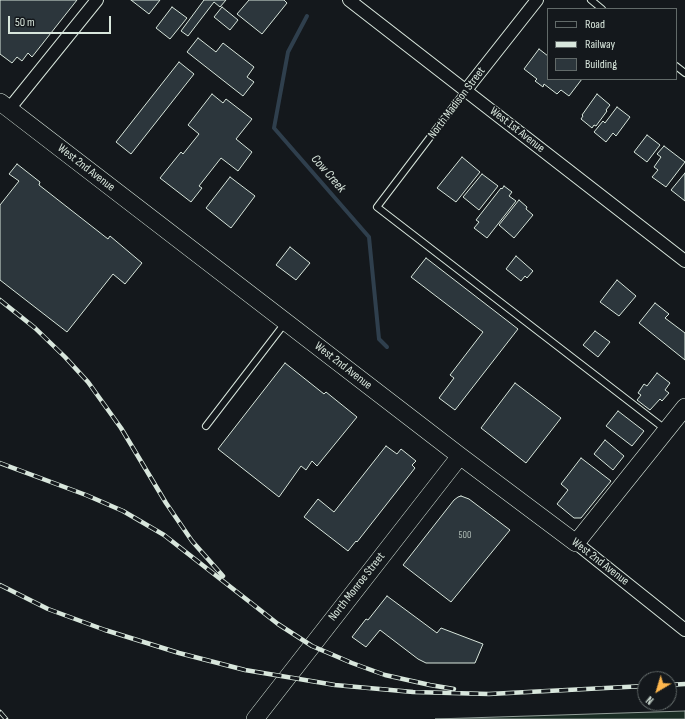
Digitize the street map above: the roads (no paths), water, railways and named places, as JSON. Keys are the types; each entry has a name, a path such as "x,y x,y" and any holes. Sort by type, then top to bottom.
{"street":[{"path":"5,105 97,0"},
{"name":"West 1st Avenue","path":"349,0 685,261"},
{"name":"North Madison Street","path":"466,90 537,0"},
{"name":"West 2nd Avenue","path":"5,105 460,456 576,543 685,630"},
{"path":"576,543 685,407"},
{"name":"North Monroe Street","path":"255,719 460,456"}],"lane":[{"path":"590,0 601,8"},
{"path":"677,67 685,73"},
{"name":"North Madison Street","path":"466,90 377,207 667,430"},
{"path":"206,426 286,322"}],"waterway":[{"name":"Cow Creek","path":"307,16 288,52 274,128 369,237 379,339 387,347"}],"railway":[{"path":"0,300 35,328 88,382 121,428 166,503 192,541 223,576"},
{"path":"0,463 86,495 123,511 164,535 278,624 312,646 385,675 454,689"},
{"path":"0,585 48,609 105,630 179,653 245,670 335,685 413,692 489,694 637,686"},
{"path":"677,684 685,684"},
{"path":"0,712 6,719"}]}
